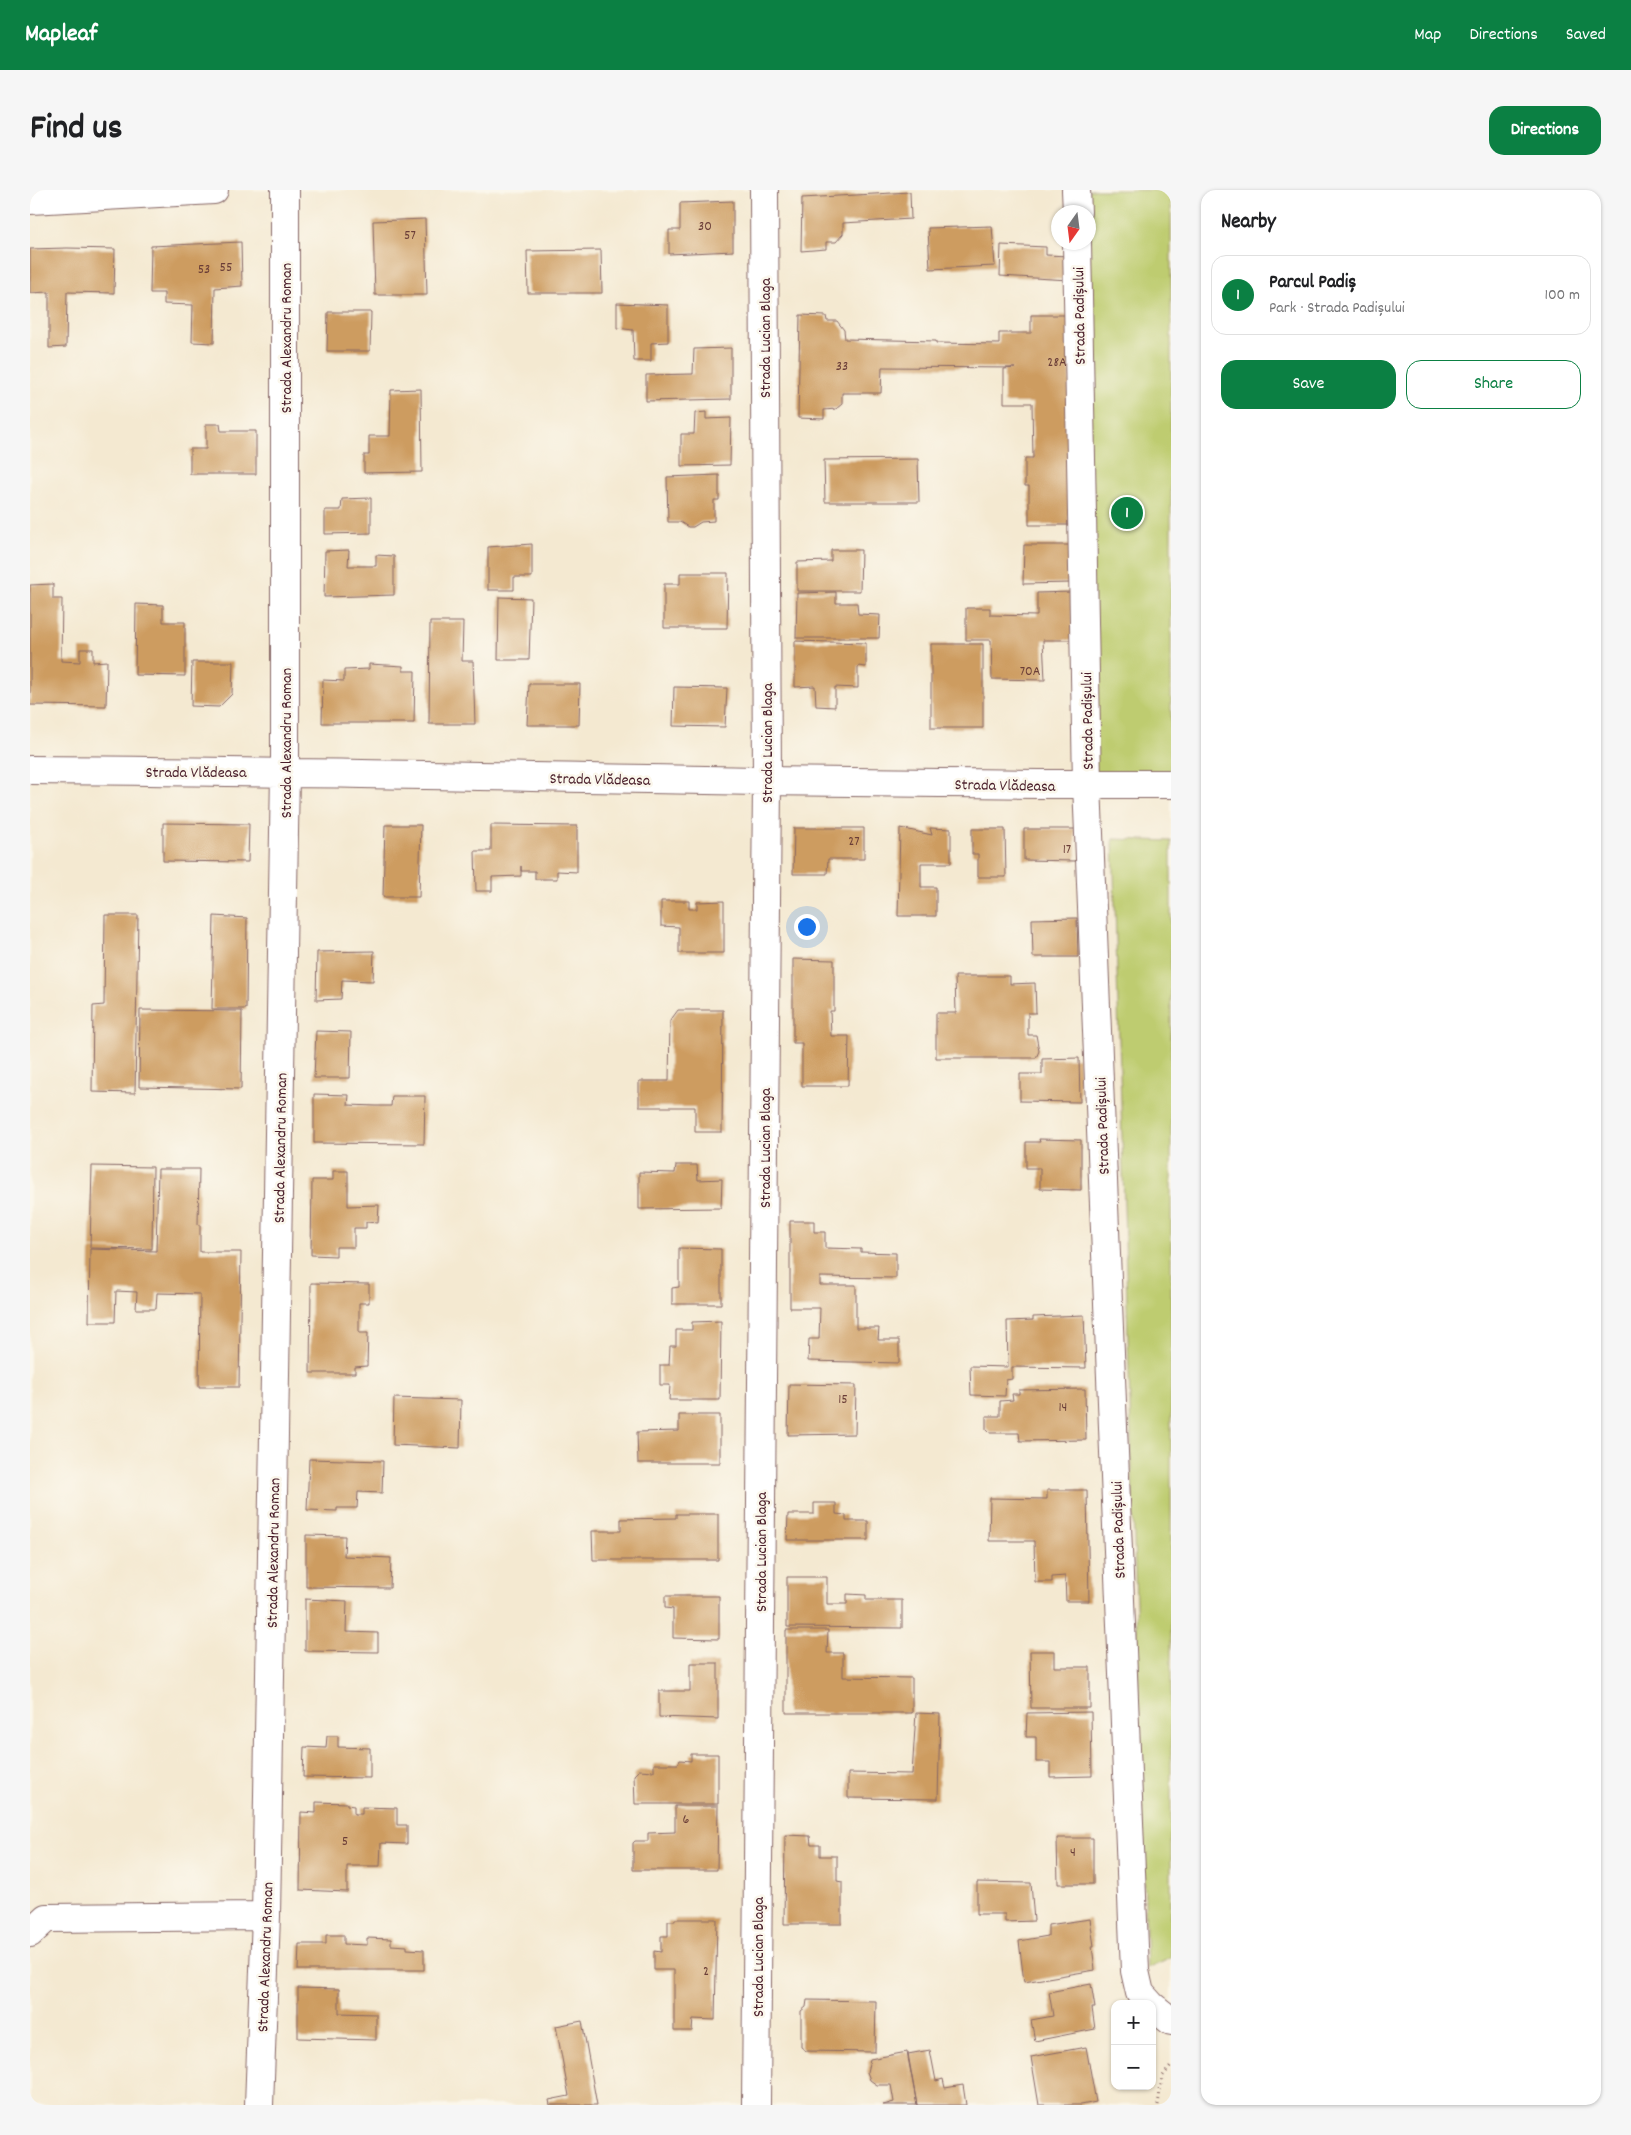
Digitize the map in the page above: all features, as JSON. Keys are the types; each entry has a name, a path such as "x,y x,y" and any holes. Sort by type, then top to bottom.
{"street":[{"path":"30,200 214,190"},
{"name":"Strada Alexandru Roman","path":"259,2105 266,1916 285,772 285,190"},
{"name":"Strada Lucian Blaga","path":"756,2105 767,781 764,190"},
{"path":"1076,190 1077,205"},
{"name":"Strada Padișului","path":"1077,250 1087,784 1135,1971 1140,1992 1147,2000"},
{"name":"Strada Vlădeasa","path":"30,770 285,772 767,781 1171,784"},
{"path":"30,1933 46,1918 266,1916"},
{"name":"Strada Padișului","path":"1156,2009 1171,2021"}],"path":[{"path":"1158,2105 1162,2077 1171,2066"}],"green space":[{"path":"1076,190 1171,190 1171,784 1087,784 1088,250 1096,250 1096,205 1084,205"},
{"path":"1113,839 1171,841 1171,1958 1147,1969"}],"building":[{"path":"910,192 911,219 843,223 843,234 836,242 826,242 826,249 801,251 802,198"},
{"path":"733,201 733,251 669,254 669,230 680,230 680,203"},
{"path":"425,219 427,295 375,295 373,221"},
{"path":"992,226 995,266 930,269 928,228"},
{"path":"241,242 242,286 215,288 214,343 192,342 193,305 164,304 164,293 150,293 151,246"},
{"path":"1001,245 1046,247 1046,255 1069,256 1069,280 1000,276"},
{"path":"30,249 115,249 114,293 67,292 66,347 49,348 49,292 30,293"},
{"path":"601,250 602,293 528,293 527,251"},
{"path":"617,303 668,305 668,342 651,343 651,361 634,361 633,330 617,328"},
{"path":"328,312 371,312 370,351 327,351"},
{"path":"800,315 826,316 827,321 837,321 844,330 845,339 999,344 999,333 1031,333 1031,315 1070,315 1069,525 1029,525 1029,486 1025,486 1025,458 1033,458 1032,403 1004,403 1004,369 1015,368 882,367 881,393 842,393 842,404 836,409 824,410 824,419 798,418"},
{"path":"731,348 731,399 646,401 646,375 693,374 694,349"},
{"path":"421,389 422,472 364,473 364,455 369,455 369,436 390,436 391,390"},
{"path":"706,412 706,419 731,418 730,465 681,466 681,434 694,434 695,413"},
{"path":"206,424 220,424 221,431 256,431 256,474 190,474 190,449 206,449"},
{"path":"918,459 919,502 825,502 824,460"},
{"path":"719,475 719,500 714,500 714,521 701,522 693,527 688,527 680,522 668,522 667,477"},
{"path":"371,498 371,533 325,534 325,510 341,510 342,499"},
{"path":"532,544 532,577 514,577 514,590 488,590 488,547"},
{"path":"1024,545 1071,545 1071,583 1023,584"},
{"path":"349,550 348,566 376,566 376,555 394,556 394,595 324,597 325,551"},
{"path":"831,550 861,550 860,591 797,591 797,562 831,561"},
{"path":"680,573 728,573 727,628 664,628 664,584 680,584"},
{"path":"53,584 53,599 62,599 61,661 80,662 80,649 93,649 93,662 107,661 106,706 30,705 30,585"},
{"path":"836,592 836,603 857,603 858,614 880,615 879,638 796,638 797,593"},
{"path":"1072,592 1072,640 1043,640 1045,680 992,679 991,640 966,640 966,608 990,608 990,615 1037,616 1037,593"},
{"path":"499,597 531,598 529,660 498,660"},
{"path":"136,604 163,605 163,622 185,622 185,676 135,675"},
{"path":"430,622 463,622 462,661 473,661 475,724 429,724"},
{"path":"795,641 866,643 866,667 858,666 858,688 835,687 835,707 816,706 815,686 795,687"},
{"path":"931,644 983,644 983,728 931,728"},
{"path":"192,662 233,662 232,694 219,707 191,706"},
{"path":"369,664 403,666 403,671 415,671 414,723 322,723 323,680 344,681 344,670 369,669"},
{"path":"529,684 580,684 579,725 527,725"},
{"path":"674,687 727,688 725,727 673,726"},
{"path":"163,823 249,824 248,862 163,861"},
{"path":"385,825 421,825 419,897 383,897"},
{"path":"491,825 577,826 577,872 557,871 557,879 535,879 535,871 521,871 521,876 492,877 492,891 476,891 475,851 491,851"},
{"path":"794,828 864,828 864,859 828,859 827,874 793,874"},
{"path":"900,828 932,835 930,828 951,829 951,863 921,863 921,887 936,887 936,916 898,916"},
{"path":"972,829 1005,829 1006,877 978,877 978,854 972,854"},
{"path":"1024,829 1075,829 1076,861 1024,860"},
{"path":"661,901 689,901 689,909 697,909 697,902 724,901 724,953 679,953 679,927 661,926"},
{"path":"105,915 138,915 135,1093 92,1092 93,1006 104,1005"},
{"path":"214,916 247,918 246,1009 212,1009"},
{"path":"1077,918 1078,957 1033,957 1032,919"},
{"path":"374,951 373,981 342,980 341,999 316,1000 317,952"},
{"path":"793,959 834,960 834,1011 830,1011 831,1036 849,1036 848,1086 802,1086 802,1043 793,1043"},
{"path":"955,976 1010,976 1010,984 1035,983 1036,1013 1028,1013 1028,1035 1036,1035 1039,1051 1036,1058 936,1058 936,1013 956,1013"},
{"path":"140,1010 242,1011 241,1089 139,1087"},
{"path":"678,1010 723,1010 722,1132 695,1132 695,1107 639,1107 639,1081 669,1081 670,1021"},
{"path":"316,1031 351,1032 350,1078 314,1078"},
{"path":"1079,1058 1080,1102 1020,1101 1020,1074 1042,1074 1042,1059"},
{"path":"314,1094 349,1095 348,1105 376,1106 391,1106 392,1096 425,1096 424,1144 314,1143"},
{"path":"1039,1139 1081,1140 1081,1190 1040,1189 1040,1168 1026,1168 1026,1142 1040,1142"},
{"path":"676,1165 697,1165 698,1180 722,1179 721,1208 639,1209 639,1172 675,1173"},
{"path":"92,1166 153,1167 152,1249 90,1248"},
{"path":"158,1169 199,1169 198,1225 200,1225 200,1252 241,1252 239,1387 199,1387 200,1294 157,1293 156,1309 136,1309 137,1292 116,1291 115,1322 89,1322 90,1249 156,1251"},
{"path":"333,1171 348,1171 348,1206 379,1205 378,1223 366,1222 366,1228 354,1228 354,1247 336,1247 336,1256 311,1255 312,1180 333,1180"},
{"path":"790,1221 814,1221 814,1232 825,1232 825,1248 861,1249 861,1252 896,1253 896,1278 820,1277 820,1285 856,1285 856,1328 879,1328 878,1340 899,1340 899,1363 808,1361 809,1339 819,1339 820,1308 790,1308"},
{"path":"679,1248 721,1249 721,1304 672,1304 672,1288 679,1287"},
{"path":"311,1283 369,1284 369,1303 359,1303 359,1333 368,1333 367,1366 355,1367 355,1373 310,1373"},
{"path":"1084,1315 1086,1368 1012,1367 1012,1379 1006,1380 1005,1396 971,1395 970,1366 1008,1367 1007,1321 1033,1320 1033,1317"},
{"path":"721,1321 720,1400 669,1400 670,1385 660,1385 660,1365 669,1365 670,1346 676,1346 676,1330 692,1330 692,1322"},
{"path":"789,1384 856,1385 855,1434 788,1435"},
{"path":"1085,1389 1086,1440 1020,1441 1019,1433 990,1433 986,1429 986,1416 1000,1416 1000,1401 1013,1400 1012,1394 1019,1394 1019,1390"},
{"path":"394,1398 461,1400 460,1448 393,1445"},
{"path":"679,1415 720,1415 720,1463 638,1463 637,1432 679,1431"},
{"path":"309,1459 383,1461 382,1493 358,1492 357,1508 337,1508 337,1511 307,1510"},
{"path":"1047,1490 1087,1490 1089,1601 1066,1601 1065,1576 1052,1577 1052,1582 1035,1582 1034,1541 989,1541 990,1498 1047,1499"},
{"path":"814,1503 836,1503 836,1514 846,1515 846,1521 868,1521 868,1540 787,1540 788,1514 814,1514"},
{"path":"676,1514 718,1514 718,1560 593,1560 592,1531 621,1531 621,1519 676,1518"},
{"path":"306,1535 345,1536 344,1556 391,1558 390,1588 306,1587"},
{"path":"787,1577 827,1577 827,1604 847,1604 847,1594 866,1595 866,1600 902,1600 902,1628 787,1627"},
{"path":"665,1596 719,1596 719,1639 673,1638 673,1609 665,1608"},
{"path":"305,1599 347,1601 346,1632 378,1633 378,1652 305,1651"},
{"path":"786,1630 828,1630 827,1653 843,1653 843,1677 912,1678 912,1713 786,1713"},
{"path":"1030,1651 1054,1651 1054,1667 1090,1667 1090,1708 1031,1708"},
{"path":"690,1663 718,1663 718,1719 659,1717 659,1691 690,1691"},
{"path":"1091,1712 1092,1776 1050,1777 1050,1762 1036,1762 1036,1737 1026,1737 1027,1713"},
{"path":"916,1713 940,1714 938,1799 848,1798 848,1773 912,1774"},
{"path":"327,1736 338,1736 338,1747 370,1748 370,1778 303,1777 304,1747 326,1748"},
{"path":"691,1754 718,1754 718,1804 635,1804 634,1775 639,1770 654,1771 654,1764 678,1764 680,1760 691,1761"},
{"path":"316,1802 347,1803 347,1805 354,1806 354,1814 362,1814 362,1807 397,1808 397,1825 407,1825 407,1844 381,1843 380,1866 347,1866 347,1892 300,1890 301,1812 316,1813"},
{"path":"675,1806 718,1806 717,1870 633,1870 633,1843 635,1841 648,1841 648,1833 675,1832"},
{"path":"785,1835 810,1836 811,1845 820,1845 820,1856 837,1856 837,1881 842,1882 842,1924 784,1924"},
{"path":"1057,1838 1093,1838 1093,1884 1058,1884"},
{"path":"977,1882 1031,1883 1034,1921 1005,1922 1005,1914 977,1914"},
{"path":"675,1919 717,1919 715,2020 693,2019 692,2031 674,2031 674,1970 654,1970 654,1951 661,1952 661,1936 668,1936 668,1921 675,1921"},
{"path":"1090,1919 1095,1970 1024,1982 1019,1941 1048,1936 1048,1925"},
{"path":"326,1935 344,1935 344,1944 367,1945 367,1938 391,1939 391,1945 407,1946 407,1949 424,1950 424,1970 298,1970 299,1944 326,1944"},
{"path":"1091,1984 1095,2008 1092,2008 1095,2029 1035,2041 1031,2020 1053,2016 1049,1992"},
{"path":"298,1988 339,1989 339,2013 376,2014 376,2040 298,2038"},
{"path":"807,2000 876,2001 875,2052 806,2051 801,2047 801,2011 806,2007"},
{"path":"582,2021 597,2105 550,2105 549,2100 569,2096 556,2026"},
{"path":"1086,2047 1096,2102 1081,2105 1039,2105 1031,2057"},
{"path":"930,2050 936,2081 943,2079 945,2088 963,2085 966,2105 917,2105 908,2054"},
{"path":"907,2052 917,2105 883,2105 894,2102 891,2085 877,2085 870,2080 867,2072 870,2059"}],"place":[{"name":"Parcul Padiș","path":"1127,513"}]}
